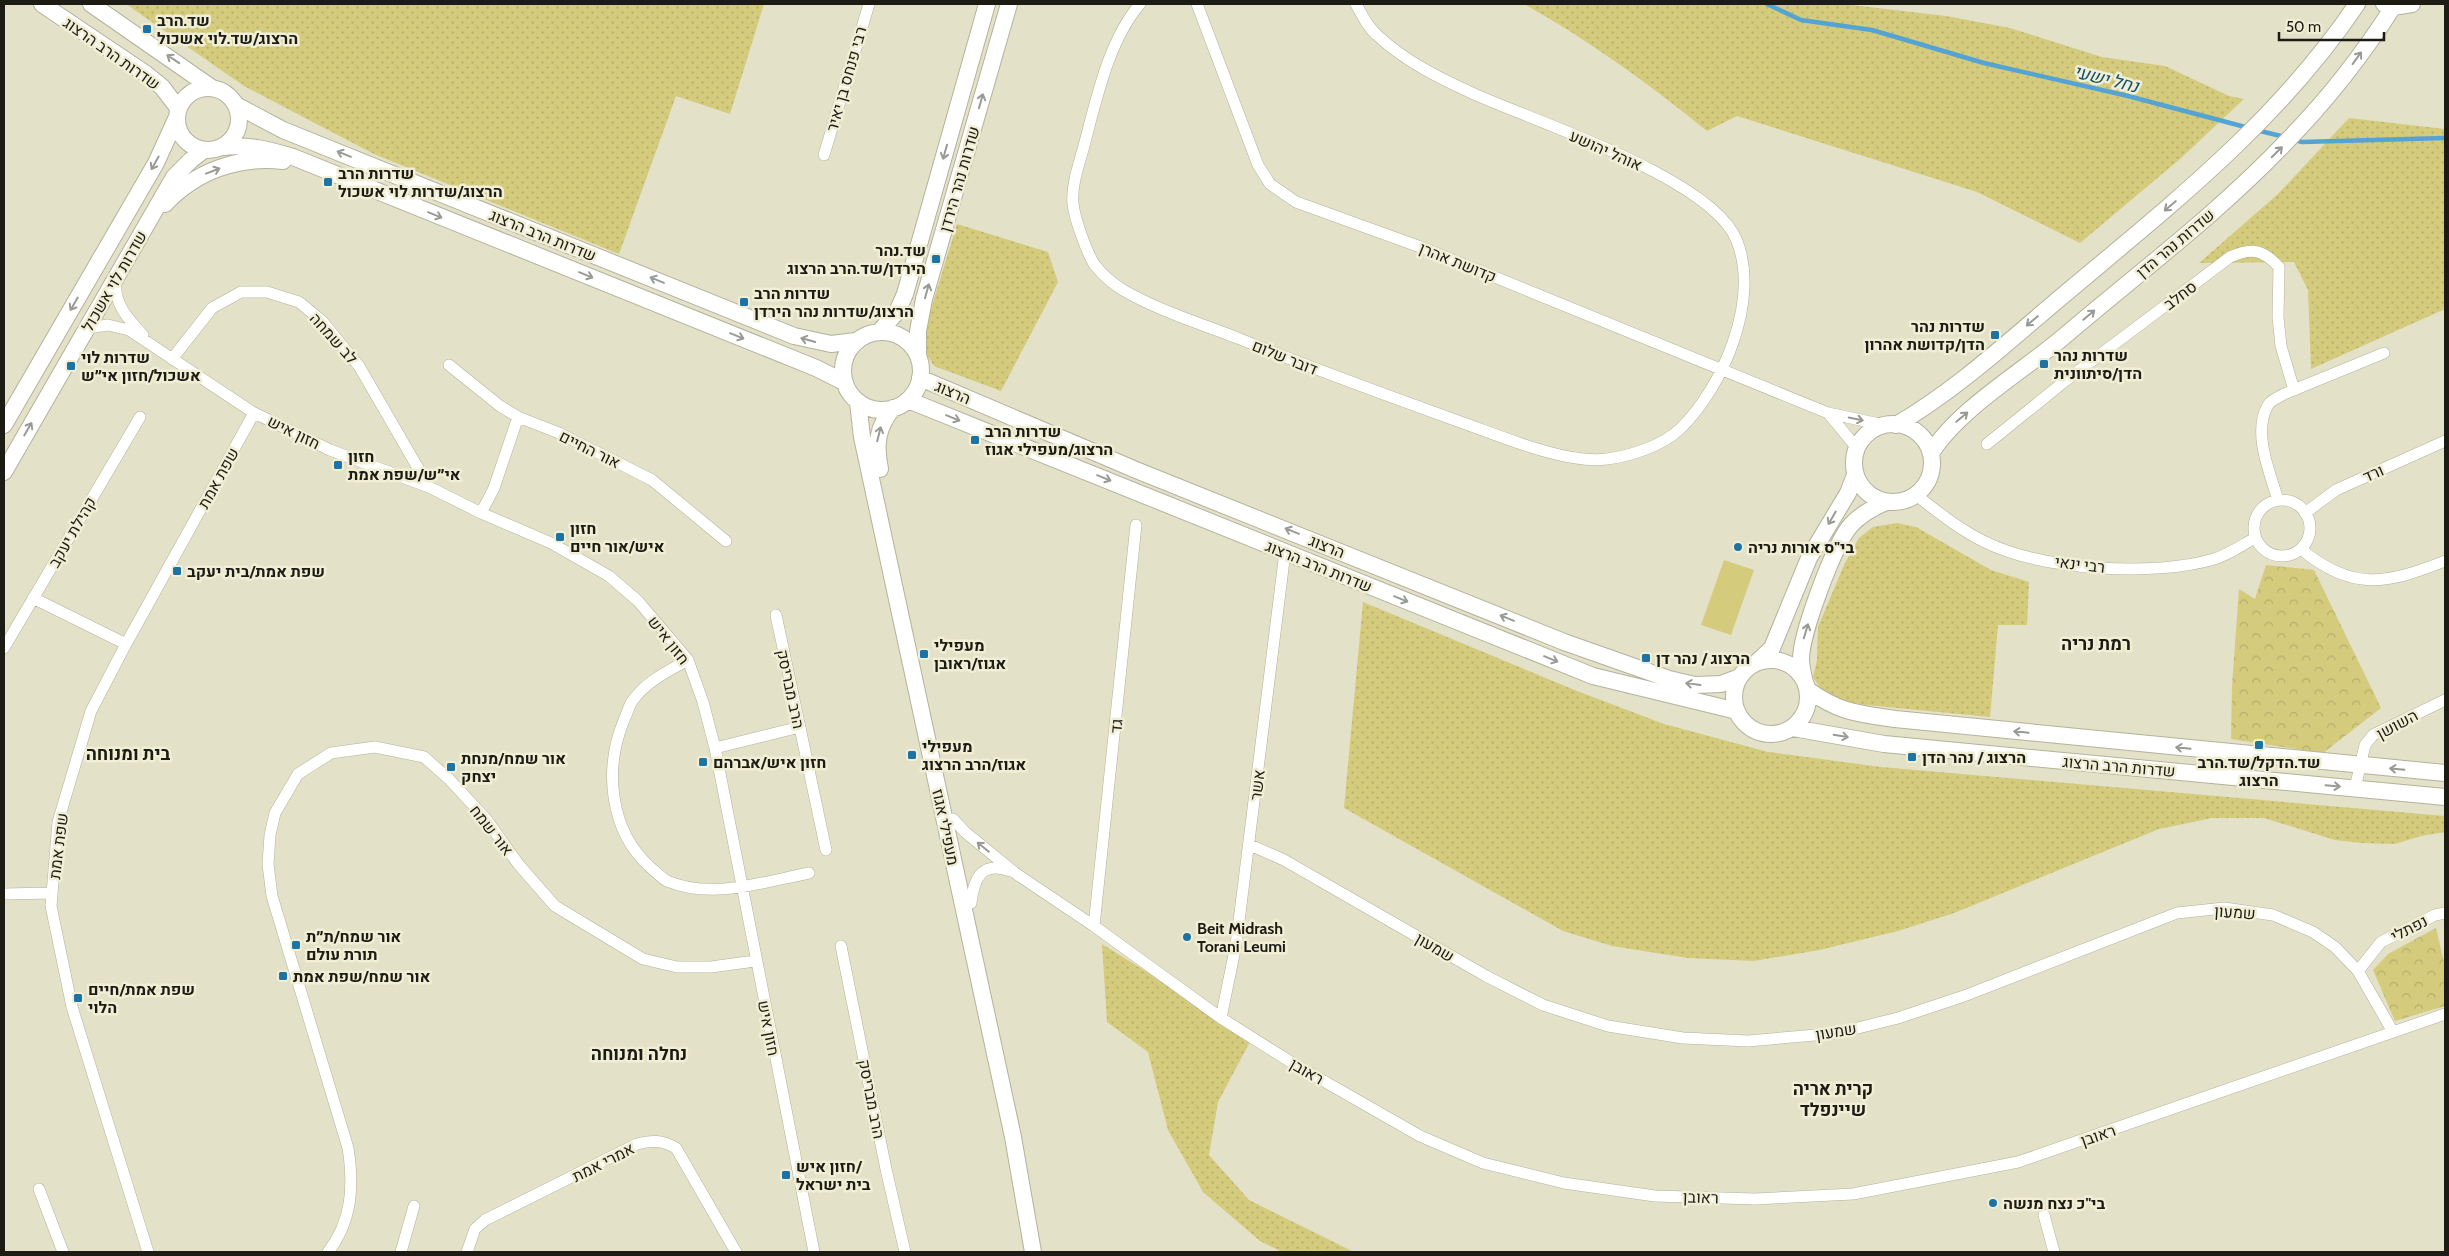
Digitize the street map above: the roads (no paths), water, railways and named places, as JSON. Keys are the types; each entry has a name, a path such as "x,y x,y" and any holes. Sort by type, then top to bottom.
{"main road":[{"name":"שדרות הרב הרצוג","path":"42,4 146,74 162,87 177,113"},
{"name":"שדרות הרב הרצוג","path":"91,4 212,88"},
{"name":"שדרות נהר הירדן","path":"880,331 897,312 904,294 987,4"},
{"name":"שדרות נהר הירדן","path":"918,356 918,331 922,307 1009,4"},
{"name":"שדרות נהר הדן","path":"1890,425 1921,410 2015,336 2208,174 2294,86 2357,4"},
{"path":"2389,5 2412,4"},
{"name":"שדרות נהר הדן","path":"1931,454 1940,439 1959,419 2035,360 2242,186 2289,140 2349,70 2389,5"},
{"path":"202,88 212,88 222,91 236,105 239,114 236,133 223,147 204,150 187,143 177,128 177,113 183,99 192,92 202,88"},
{"name":"שדרות הרב הרצוג","path":"236,105 282,130 794,336 831,344 856,341"},
{"name":"שדרות לוי אשכול","path":"4,425 156,163 177,113"},
{"name":"שדרות הרב הרצוג","path":"223,147 240,145 257,147 309,164 816,368 844,382"},
{"name":"שדרות לוי אשכול","path":"4,472 174,177 204,150"},
{"path":"148,222 175,194 208,172 252,160 309,164"},
{"path":"880,331 892,333 912,345 921,367 918,386 908,400 894,408 875,409 858,402 844,382 844,360 856,341 867,334 880,331"},
{"name":"הרצוג","path":"920,378 1136,470 1564,642 1669,679 1695,685 1721,684 1740,676"},
{"name":"שדרות הרב הרצוג","path":"908,400 1593,676 1737,711"},
{"name":"מעפילי אגוז","path":"858,402 862,437 1013,1137 1034,1252"},
{"name":"מעפילי אגוז","path":"894,408 884,419 879,430 876,449 953,819 1022,1135 1043,1252"},
{"path":"1890,425 1914,431 1927,444 1931,454 1932,465 1930,476 1924,487 1916,495 1907,500 1886,502 1878,500 1864,490 1855,475 1854,466 1857,448 1863,438 1872,430 1890,425"},
{"path":"1855,475 1848,493 1809,558 1775,642 1756,664 1740,676 1735,694 1737,711 1743,721 1761,733 1783,732 1793,728 1806,712 1808,703 1801,660 1804,639 1835,554 1849,527 1864,513 1886,502"},
{"path":"1756,664 1769,660 1788,664 1806,684"},
{"name":"שדרות הרב הרצוג","path":"1806,684 1830,706 1850,712 1895,719 2445,773"},
{"name":"שדרות הרב הרצוג","path":"1793,728 1884,744 2445,797"}],"street":[{"name":"רבי פנחס בן יאיר","path":"824,155 868,4"},
{"name":"דובר שלום","path":"1140,4 1132,14 1106,67 1076,176 1073,204 1087,250 1096,268 1122,289 1168,311 1324,373 1486,431 1572,457 1602,460 1622,456 1656,444 1678,431 1724,370"},
{"name":"קדושת אהרן","path":"1197,4 1258,165 1270,184 1296,202 1426,249 1828,413 1890,425"},
{"name":"אוהל יהושע","path":"1356,4 1374,34 1412,63 1472,93 1669,179 1702,200 1722,217 1737,240 1744,272 1736,333 1724,370"},
{"name":"סחלב","path":"1987,444 2065,381 2230,257 2243,251 2267,254 2279,267 2278,317 2280,346 2294,390"},
{"name":"חזון איש","path":"117,276 115,289 121,308 150,343"},
{"name":"לב שמחה","path":"172,359 212,308 241,292 267,292 299,302 322,321 359,366 429,487"},
{"name":"חזון איש","path":"87,328 97,326 119,327 150,343 254,413 330,450 429,487 481,513 551,543 609,576 638,601 688,660 703,702 714,748 743,886 755,961 814,1252"},
{"path":"2278,500 2262,439 2263,418 2269,404 2294,390 2384,353"},
{"name":"אור החיים","path":"450,365 500,406 518,417 559,434 652,480 726,541"},
{"name":"שפת אמת","path":"148,1252 72,1007 51,906 58,822 91,711 254,413"},
{"name":"קדושת אהרן","path":"1828,413 1857,448"},
{"name":"קהילת יעקב","path":"4,648 140,417"},
{"path":"481,513 494,488 518,417"},
{"name":"ורד","path":"2305,513 2336,490 2445,441"},
{"name":"רבי ינאי","path":"1916,495 1948,519 1986,542 2019,555 2064,563 2134,570 2180,567 2216,559 2255,538"},
{"path":"2278,500 2294,502 2305,513 2310,529 2308,540 2301,549 2287,556 2277,556 2262,548 2255,538 2254,524 2257,515 2267,504 2278,500"},
{"name":"גד","path":"1094,926 1136,524"},
{"path":"2301,549 2317,562 2336,573 2366,579 2388,580 2445,562"},
{"name":"אשר","path":"1220,1018 1236,946 1285,552"},
{"path":"33,598 126,644"},
{"name":"הרב מבריסק","path":"776,615 826,850"},
{"path":"688,660 648,684 632,701 619,733 611,770 614,802 625,832 641,858 665,880 708,890 743,886 809,873"},
{"name":"השושן","path":"2355,788 2365,744 2373,735 2445,700"},
{"path":"714,748 800,727"},
{"name":"אור שמח","path":"328,1252 338,1238 346,1216 352,1175 348,1148 272,896 268,864 275,813 298,774 331,753 376,747 424,757 449,779 486,819 519,865 555,906 601,935 643,959 678,967 711,967 755,961"},
{"name":"ראובן","path":"953,819 965,832 1015,873 1094,926 1220,1018 1294,1064 1420,1136 1483,1163 1564,1183 1655,1196 1755,1200 1853,1194 2018,1162 2445,1014"},
{"name":"שמעון","path":"1250,845 1284,860 1486,976 1543,1005 1608,1026 1682,1038 1748,1041 1847,1031 1898,1018 1964,996 2177,913 2224,908 2273,916 2313,932 2335,947 2358,972 2393,1032"},
{"name":"ראובן","path":"972,903 976,880 986,870 1000,868 1015,873"},
{"path":"4,894 52,893"},
{"name":"נפתלי","path":"2358,972 2381,942 2435,915 2445,913"},
{"name":"הרב מבריסק","path":"841,946 904,1252"},
{"name":"אמרי אמת","path":"467,1252 475,1229 484,1220 637,1144 650,1140 667,1143 676,1148 736,1252"},
{"path":"39,1189 63,1252"},
{"path":"401,1252 414,1206"},
{"path":"2044,1215 2054,1252"}],"waterway":[{"name":"נחל ישעי","path":"1767,4 1801,20 1872,30 1984,63 2128,96 2249,128"},
{"name":"נחל ישעי","path":"2256,130 2285,137"},
{"name":"נחל ישעי","path":"2295,140 2302,142 2445,138"}],"place":[{"name":"שד.הרב הרצוג/שד.לוי אשכול","path":"147,29"},
{"name":"שדרות הרב הרצוג/שדרות לוי אשכול","path":"328,182"},
{"name":"שד.נהר הירדן/שד.הרב הרצוג","path":"936,259"},
{"name":"שדרות הרב הרצוג/שדרות נהר הירדן","path":"744,302"},
{"name":"שדרות נהר הדן/קדושת אהרון","path":"1995,335"},
{"name":"שדרות נהר הדן/סיתוונית","path":"2044,364"},
{"name":"שדרות לוי אשכול/חזון אי״ש","path":"71,366"},
{"name":"שדרות הרב הרצוג/מעפילי אגוז","path":"975,440"},
{"name":"חזון אי״ש/שפת אמת","path":"338,465"},
{"name":"חזון איש/אור חיים","path":"560,537"},
{"name":"בי\"ס אורות נריה","path":"1738,547"},
{"name":"שפת אמת/בית יעקב","path":"177,571"},
{"name":"מעפילי אגוז/ראובן","path":"924,654"},
{"name":"הרצוג / נהר דן","path":"1646,658"},
{"name":"שד.הדקל/שד.הרב הרצוג","path":"2259,745"},
{"name":"מעפילי אגוז/הרב הרצוג","path":"912,755"},
{"name":"הרצוג / נהר הדן","path":"1912,757"},
{"name":"חזון איש/אברהם","path":"703,762"},
{"name":"אור שמח/מנחת יצחק","path":"451,767"},
{"name":"Beit Midrash Torani Leumi","path":"1187,937"},
{"name":"אור שמח/ת״ת תורת עולם","path":"296,945"},
{"name":"אור שמח/שפת אמת","path":"283,976"},
{"name":"שפת אמת/חיים הלוי","path":"78,998"},
{"name":"חזון איש/ בית ישראל","path":"786,1175"},
{"name":"בי\"כ נצח מנשה","path":"1993,1203"}],"district":[{"name":"רמת נריה","path":"2096,644"},
{"name":"בית ומנוחה","path":"128,754"},
{"name":"נחלה ומנוחה","path":"639,1054"},
{"name":"קרית אריה שיינפלד","path":"1833,1099"}]}
